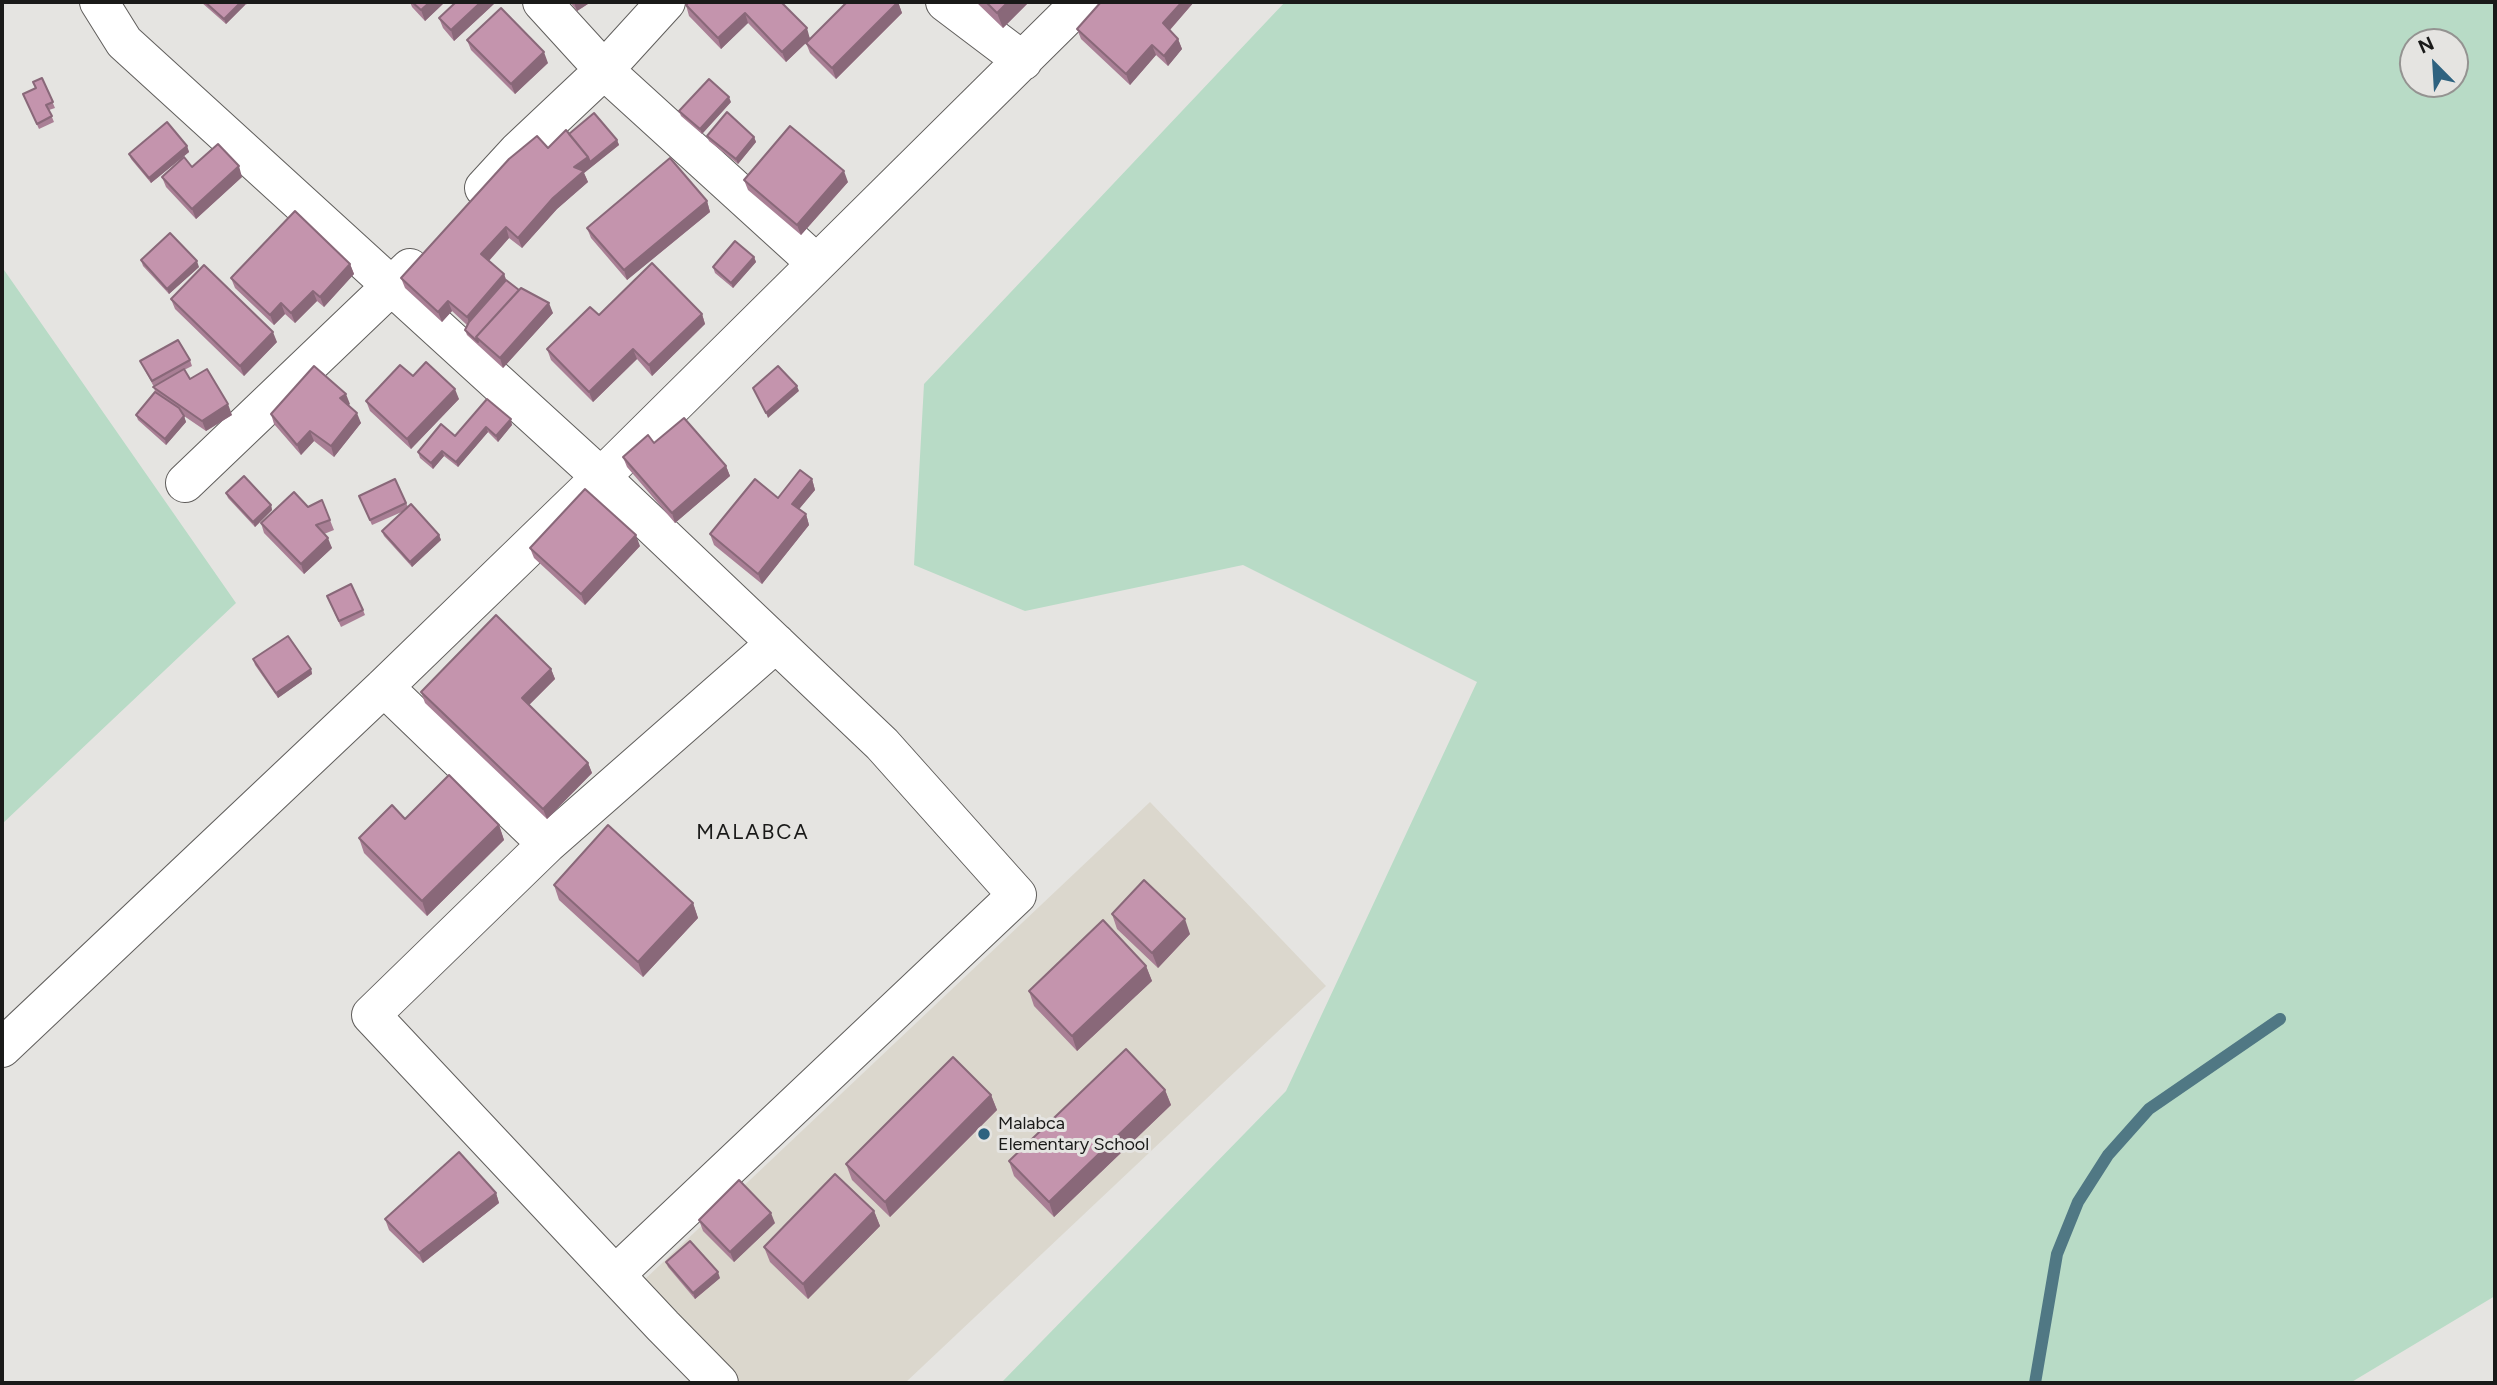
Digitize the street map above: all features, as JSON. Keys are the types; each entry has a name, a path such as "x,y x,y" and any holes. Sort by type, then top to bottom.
{"street":[{"path":"99,2 124,42 394,286 882,744 1017,895 615,1275"},
{"path":"542,2 604,70 816,263"},
{"path":"465,209 518,151 604,70 666,2"},
{"path":"945,2 1023,61"},
{"path":"2,1048 601,478 1081,2"},
{"path":"185,483 394,286 429,248"},
{"path":"719,1383 371,1015 547,845 776,643"},
{"path":"384,687 547,845"}],"shaded area":[{"name":"Malabca Elementary School","path":"1150,802 1326,986 905,1383 738,1383 642,1282"}],"green space":[{"path":"1285,2 2495,2 2495,1296 2350,1383 1001,1383 1286,1091 1477,682 1243,565 1025,611 914,565 924,384"},
{"path":"2,267 236,603 2,824"}],"building":[{"path":"205,2 241,2 224,19"},
{"path":"412,2 430,2 421,10"},
{"path":"456,2 481,2 451,30 439,18"},
{"path":"689,2 781,2 807,28 782,52 745,13 718,38 686,5"},
{"path":"847,2 898,2 832,68 806,43"},
{"path":"986,2 1008,2 997,13"},
{"path":"1101,2 1182,2 1163,23 1178,39 1164,56 1152,45 1126,74 1077,29"},
{"path":"501,8 544,52 511,84 467,40"},
{"path":"42,78 53,102 46,105 52,116 37,124 23,94 36,88 33,82"},
{"path":"709,79 729,97 700,129 679,111"},
{"path":"727,112 754,137 736,159 707,136"},
{"path":"594,113 617,140 590,162 569,134"},
{"path":"167,122 187,146 149,178 129,154"},
{"path":"790,126 844,171 797,225 744,180"},
{"path":"566,130 588,157 574,167 584,171 553,198 518,238 506,227 481,254 504,274 467,317 448,301 438,312 401,278 509,159 537,136 548,148"},
{"path":"218,144 239,166 192,209 162,177 184,157 192,167"},
{"path":"670,158 707,201 624,270 587,228"},
{"path":"295,211 350,264 320,297 313,291 291,313 281,303 270,315 231,278"},
{"path":"170,233 197,261 167,289 141,260"},
{"path":"735,241 754,257 731,283 713,267"},
{"path":"652,263 702,314 649,365 633,349 589,392 547,349 590,307 599,315"},
{"path":"204,265 273,332 240,366 171,299"},
{"path":"506,280 519,290 476,337 478,342 465,330"},
{"path":"521,288 549,303 500,358 476,337"},
{"path":"178,340 190,360 152,381 140,361"},
{"path":"426,362 455,389 407,439 366,401 400,365 413,376"},
{"path":"314,366 346,394 340,398 357,413 331,446 310,431 297,445 271,414"},
{"path":"778,366 797,386 766,413 753,388"},
{"path":"184,369 190,379 207,369 228,404 202,421 153,387"},
{"path":"155,392 179,408 184,416 165,439 136,415"},
{"path":"487,399 511,419 496,436 486,427 456,462 442,451 431,463 418,452 441,424 455,436"},
{"path":"684,418 726,466 672,513 623,457 648,435 654,443"},
{"path":"800,470 812,479 792,504 806,514 758,574 710,534 755,479 778,498"},
{"path":"244,476 271,505 253,522 226,493"},
{"path":"395,479 406,503 370,520 359,496"},
{"path":"585,489 636,535 581,594 530,548"},
{"path":"294,492 308,507 322,500 330,520 316,525 328,538 301,564 261,523"},
{"path":"411,504 439,535 410,562 382,531"},
{"path":"351,584 363,610 339,621 327,596"},
{"path":"496,615 551,669 522,698 588,763 543,809 421,692"},
{"path":"288,636 311,669 276,693 253,659"},
{"path":"449,775 499,825 422,901 359,838 392,805 405,819"},
{"path":"608,825 693,903 638,962 554,885"},
{"path":"1144,880 1185,919 1152,953 1112,914"},
{"path":"1103,920 1146,966 1072,1036 1029,991"},
{"path":"1126,1049 1165,1090 1049,1202 1009,1161"},
{"path":"953,1057 991,1095 885,1202 846,1164"},
{"path":"459,1152 496,1193 419,1253 385,1219"},
{"path":"835,1174 874,1211 803,1284 764,1247"},
{"path":"739,1180 771,1213 730,1252 699,1220"},
{"path":"690,1241 718,1272 693,1293 666,1262"}],"waterway":[{"path":"2035,1383 2057,1254 2078,1202 2108,1155 2149,1109 2280,1019"}],"place":[{"name":"Malabca Elementary School","path":"984,1134"}],"district":[{"name":"MALABCA","path":"753,833"}]}
